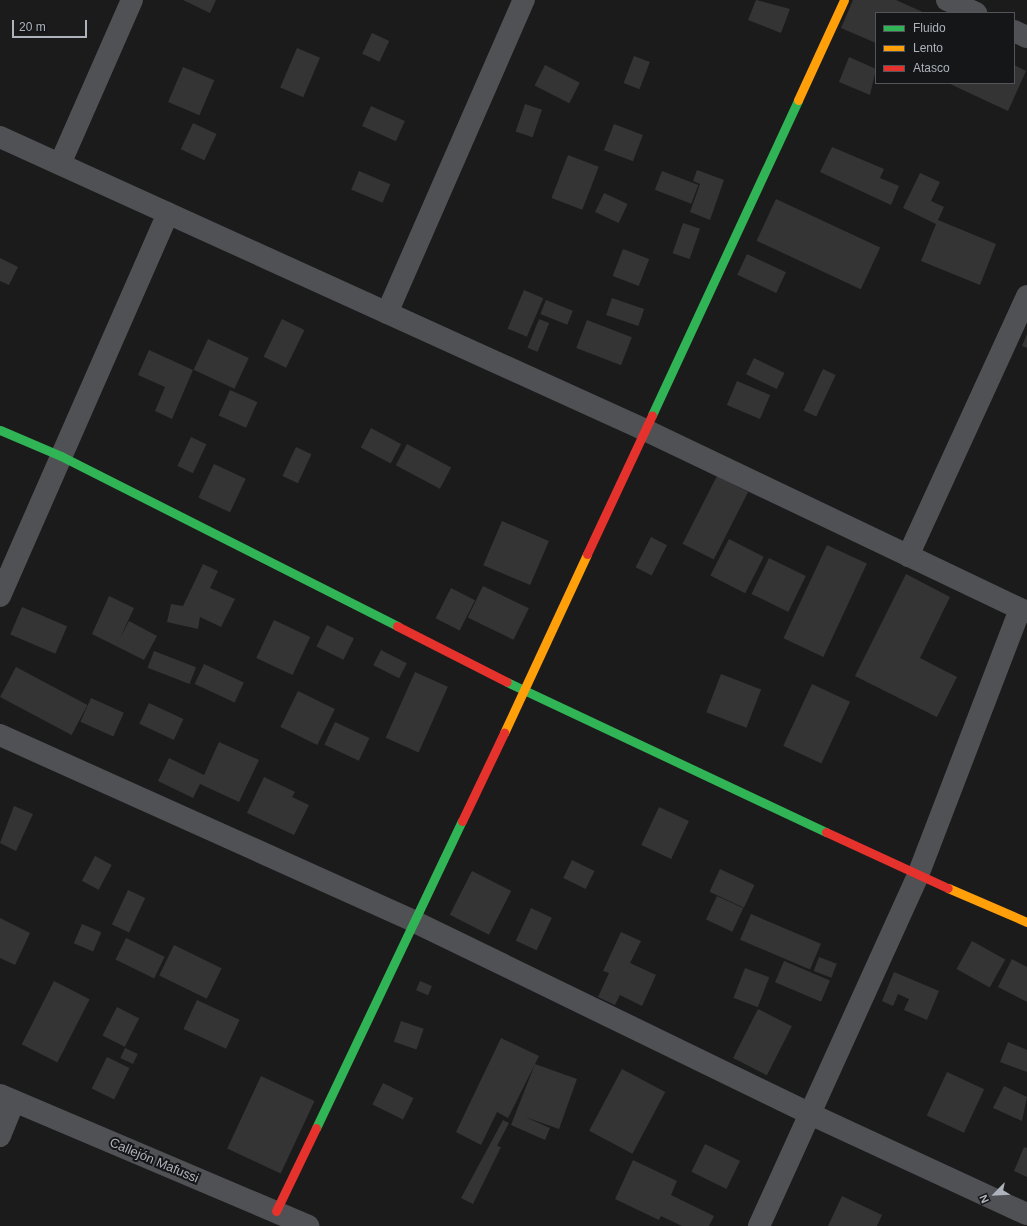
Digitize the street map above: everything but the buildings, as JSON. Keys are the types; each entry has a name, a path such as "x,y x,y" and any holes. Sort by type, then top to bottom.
{"street":[{"path":"60,164 132,0"},
{"path":"387,313 524,0"},
{"path":"276,1212 413,921 524,691 643,429 844,0"},
{"path":"947,0 974,12"},
{"path":"1015,31 1027,37"},
{"path":"0,137 643,429 1023,610 918,875 808,1113 759,1226"},
{"path":"0,596 168,213"},
{"path":"908,556 1027,296"},
{"path":"0,430 61,456 524,691 918,875 1027,922"},
{"path":"0,735 413,921 808,1113 1027,1214"},
{"path":"0,1136 7,1099"},
{"name":"Callejón Mafussi","path":"7,1099 308,1226"}],"traffic: fast":[{"path":"652,415 798,100"},
{"path":"0,430 61,456 397,626"},
{"path":"507,682 826,832"},
{"path":"316,1128 462,821"}],"traffic: slow":[{"path":"798,100 844,0"},
{"path":"504,733 587,554"},
{"path":"948,888 1027,922"}],"traffic: jam":[{"path":"587,554 652,415"},
{"path":"397,626 507,682"},
{"path":"462,821 504,733"},
{"path":"826,832 948,888"},
{"path":"276,1211 316,1128"}]}
